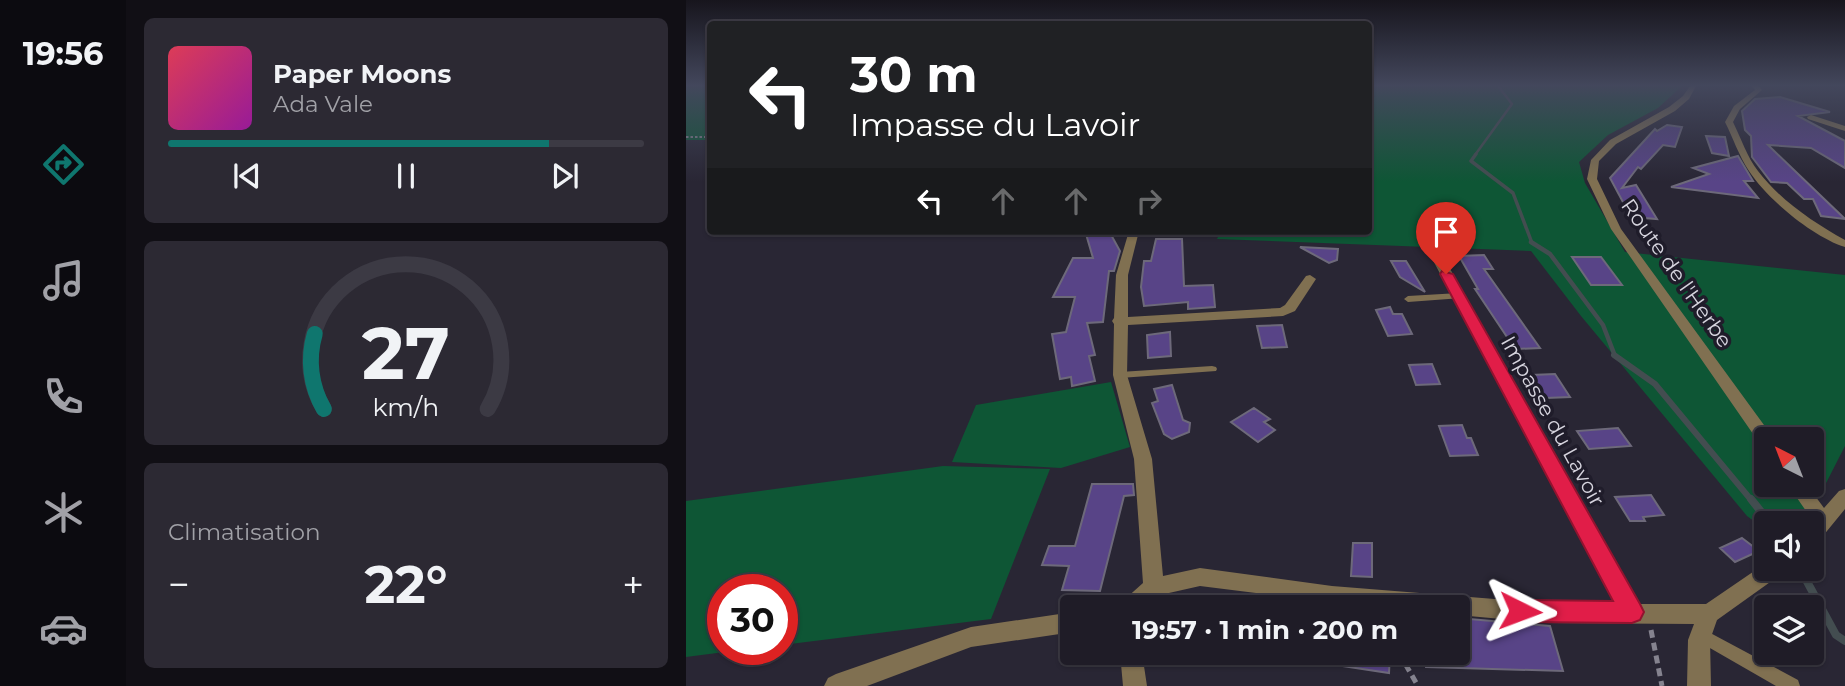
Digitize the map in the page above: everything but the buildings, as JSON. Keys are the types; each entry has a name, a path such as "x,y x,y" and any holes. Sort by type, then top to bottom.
{"street":[{"name":"Route de l'Herbe","path":"1656,118 1613,142 1595,160 1592,179 1616,229 1757,427"},
{"path":"1732,118 1729,122 1754,172 1780,198 1830,237 1845,244"},
{"path":"1814,118 1845,129"},
{"path":"1132,235 1122,275 1120,375 1143,459 1154,587"},
{"name":"Impasse du Lavoir","path":"1434,251 1640,612"},
{"path":"1119,321 1283,312 1290,308 1310,279"},
{"path":"1824,521 1845,496"},
{"path":"1145,595 1154,587 1200,577 1332,595 1531,612 1709,614"},
{"path":"1699,686 1701,635 1709,614 1756,581"},
{"path":"836,686 971,637 1060,624"},
{"path":"1132,665 1135,686"}],"lane":[{"path":"1408,299 1459,296"},
{"path":"1120,375 1212,369"},
{"path":"1701,635 1792,686"}],"path":[{"path":"686,137 707,138"},
{"path":"1640,612 1662,686"},
{"path":"1406,665 1418,686"}],"green space":[{"path":"686,118 707,118 707,140 686,140"},
{"path":"1372,118 1639,118 1608,135 1579,162 1585,183 1625,252 1845,275 1845,446 1824,487 1824,427 1754,427 1754,497 1816,497 1803,511 1754,511 1754,521 1747,516 1581,316 1531,251 1217,239 1219,235 1372,235"},
{"path":"1111,382 1130,447 1061,468 952,462 976,405"},
{"path":"943,466 1050,469 991,619 798,643 798,574 707,574 707,654 686,657 686,501"}],"waterway":[{"path":"1475,155 1502,118"},
{"path":"1476,154 1471,161 1513,193 1532,243"},
{"path":"1532,243 1550,254 1603,325 1615,356"},
{"path":"1615,356 1655,384 1752,501"},
{"path":"1751,499 1760,511"},
{"path":"1807,581 1836,635 1845,641"}],"route":[{"path":"1446,274 1632,612 1520,611"}]}
